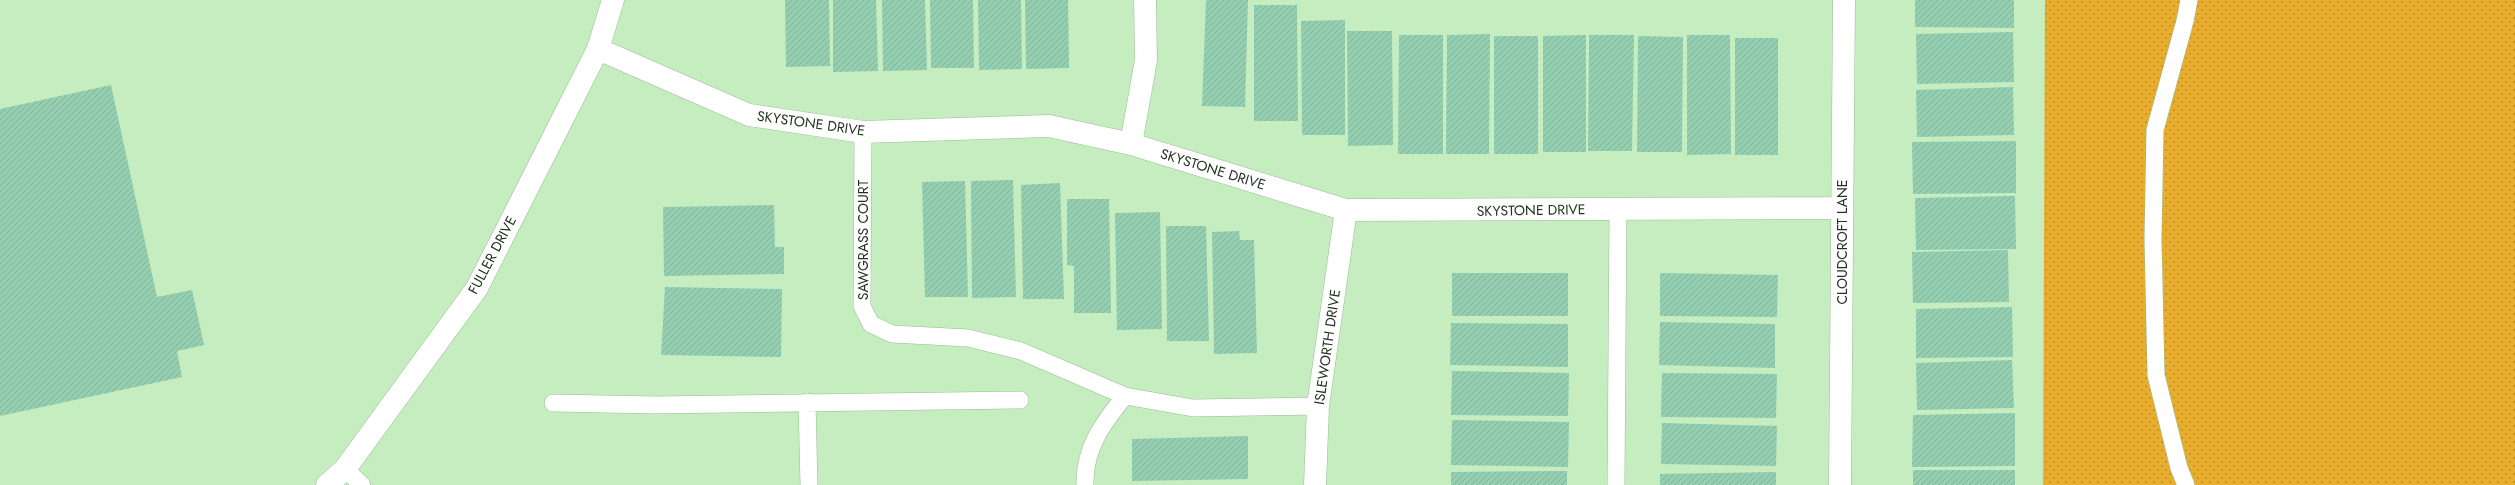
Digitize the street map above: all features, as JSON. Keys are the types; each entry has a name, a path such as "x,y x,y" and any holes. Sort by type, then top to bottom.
{"street":[{"name":"FULLER DRIVE","path":"327,485 345,469 477,288 598,49 613,0"},
{"path":"1132,144 1146,60 1145,0"},
{"name":"CLOUDCROFT LANE","path":"1840,485 1844,0"},
{"name":"SKYSTONE DRIVE","path":"598,49 749,115 863,132 1050,126 1132,144 1346,210 1437,212 1618,208 1842,208"},
{"name":"ISLEWORTH DRIVE","path":"1315,485 1318,406 1346,210"}],"lane":[{"path":"2186,485 2179,468 2156,375 2153,239 2155,130 2185,21 2189,0"},
{"name":"SAWGRASS COURT","path":"863,132 862,306 871,324 892,334 968,338 1021,351 1125,396"},
{"path":"1616,485 1618,208"},
{"path":"1085,485 1084,467 1101,424 1125,396 1193,408 1318,406"},
{"path":"553,403 1020,400"},
{"path":"806,402 810,485"},
{"path":"345,469 362,485"}],"shaded area":[{"path":"2045,0 2515,0 2515,485 2043,485"}],"building":[{"path":"785,0 829,0 830,66 786,67"},
{"path":"833,0 876,0 878,71 833,72"},
{"path":"882,0 925,0 927,70 883,71"},
{"path":"930,0 973,0 974,68 931,68"},
{"path":"978,0 1021,0 1022,69 979,70"},
{"path":"1025,0 1068,0 1069,68 1026,69"},
{"path":"1206,0 1248,0 1245,107 1202,106"},
{"path":"1915,0 2014,0 2014,28 1915,27"},
{"path":"1254,5 1297,5 1298,121 1254,121"},
{"path":"1345,20 1345,135 1302,135 1301,21"},
{"path":"1347,31 1392,31 1393,145 1348,146"},
{"path":"2013,32 2014,82 1917,84 1916,34"},
{"path":"1490,34 1489,154 1446,154 1447,35"},
{"path":"1399,35 1443,35 1443,154 1398,154"},
{"path":"1586,35 1586,152 1543,152 1543,36"},
{"path":"1589,35 1634,35 1632,151 1588,151"},
{"path":"1687,35 1730,35 1731,154 1687,155"},
{"path":"1494,36 1538,36 1538,154 1494,154"},
{"path":"1638,36 1683,37 1682,152 1637,152"},
{"path":"1735,38 1778,38 1778,155 1735,155"},
{"path":"111,85 157,297 192,290 204,345 177,351 182,377 0,416 0,109"},
{"path":"2013,87 2014,135 1917,137 1916,90"},
{"path":"2016,141 2016,193 1913,194 1912,142"},
{"path":"1013,180 1016,297 972,298 971,181"},
{"path":"965,181 968,297 925,297 922,182"},
{"path":"1060,183 1064,299 1023,299 1021,185"},
{"path":"2015,196 2016,249 1916,250 1915,198"},
{"path":"1067,199 1109,199 1111,313 1074,313 1074,266 1067,265"},
{"path":"774,205 775,247 784,247 784,274 664,276 663,207"},
{"path":"1160,212 1162,329 1117,330 1115,213"},
{"path":"1166,226 1206,226 1209,341 1167,341"},
{"path":"1239,231 1240,240 1254,240 1257,353 1214,354 1212,232"},
{"path":"2008,250 2009,302 1913,303 1912,252"},
{"path":"1452,273 1568,273 1568,316 1452,316"},
{"path":"1660,273 1778,275 1777,317 1660,316"},
{"path":"665,287 782,289 781,357 661,355"},
{"path":"2012,307 2013,357 1916,358 1916,309"},
{"path":"1660,322 1775,324 1775,368 1659,365"},
{"path":"1451,323 1568,324 1568,367 1450,365"},
{"path":"2012,360 2014,408 1917,410 1916,363"},
{"path":"1452,371 1569,373 1568,416 1451,415"},
{"path":"1662,373 1777,374 1776,418 1661,417"},
{"path":"2015,413 2015,466 1912,467 1913,415"},
{"path":"1452,420 1569,422 1568,467 1451,465"},
{"path":"1662,423 1777,426 1776,466 1661,464"},
{"path":"1248,436 1248,479 1132,481 1132,439"},
{"path":"1913,470 2015,470 2015,485 1913,485"},
{"path":"1567,471 1567,485 1451,485 1451,472"},
{"path":"1776,472 1776,485 1660,485 1660,474"}]}
